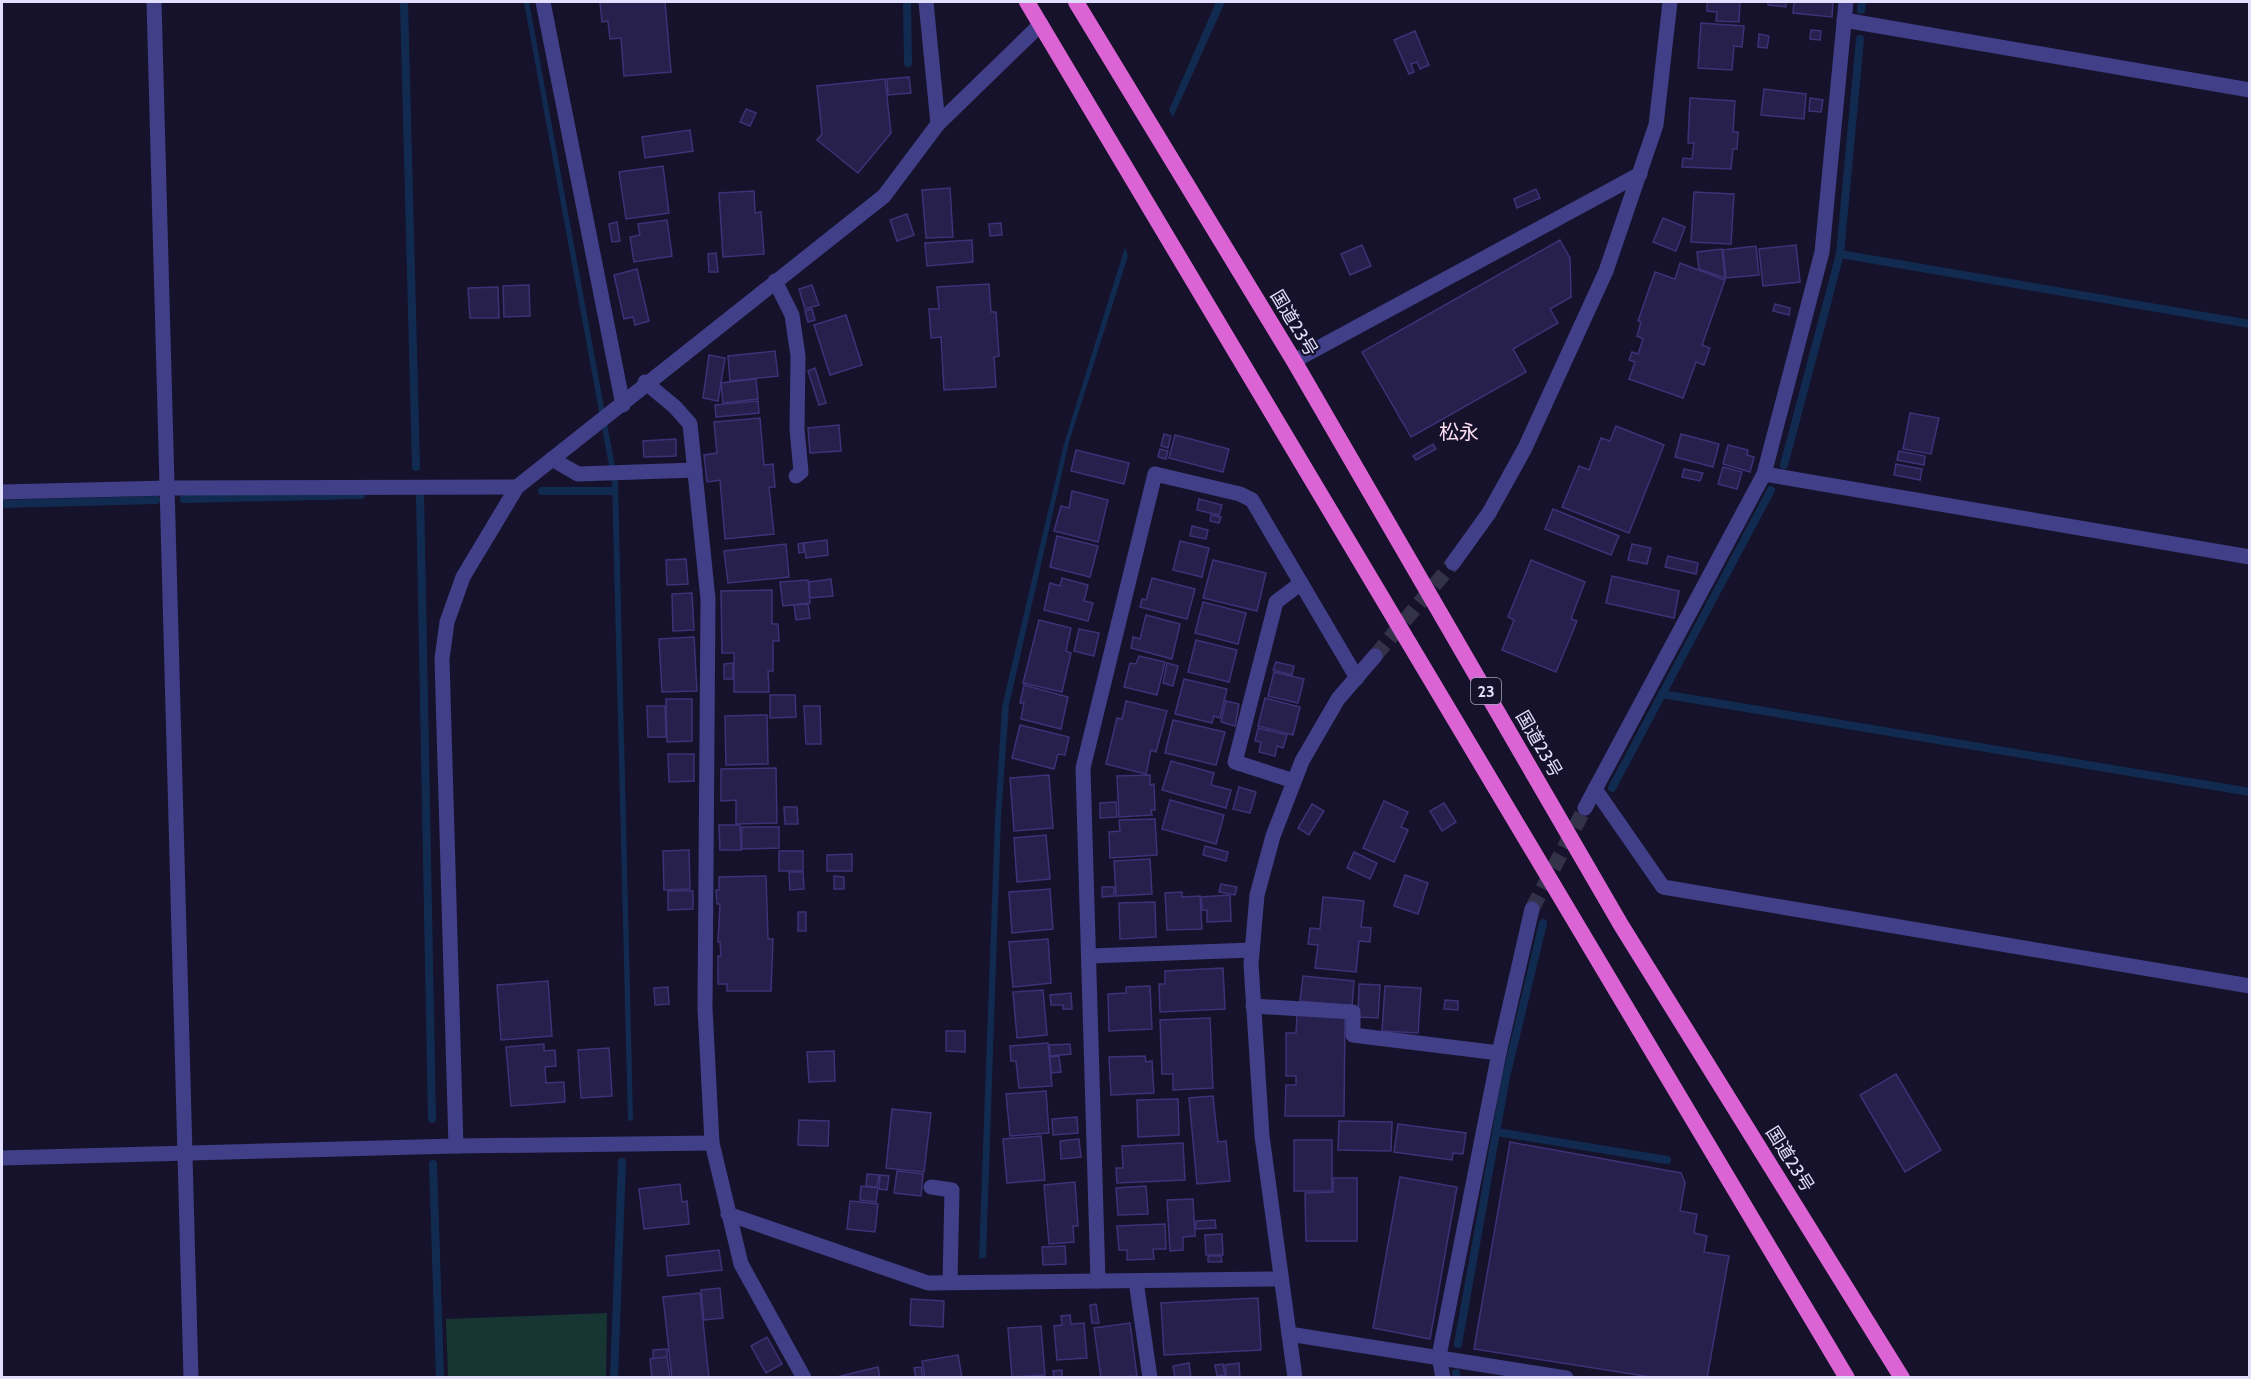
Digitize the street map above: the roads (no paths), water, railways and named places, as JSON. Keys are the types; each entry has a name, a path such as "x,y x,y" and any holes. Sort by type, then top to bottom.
{"highway":[{"name":"23","path":"1027,2 1847,1377"},
{"name":"国道23号","path":"1076,2 1294,361 1621,925 1902,1377"}],"street":[{"path":"154,2 191,1377"},
{"path":"543,2 617,409"},
{"path":"926,2 938,124"},
{"path":"1453,563 1489,513 1525,448 1606,270 1656,125 1670,2"},
{"path":"1585,808 1764,474 1822,252 1846,2"},
{"path":"1844,20 2250,90"},
{"path":"456,1146 442,658 447,622 463,576 517,487 617,409 645,382 884,196 938,124 1041,24"},
{"path":"1294,361 1640,174"},
{"path":"775,281 792,315 798,356 797,429 801,472 796,476"},
{"path":"645,382 675,407 690,424 708,599 705,1008 712,1143 741,1264 804,1377"},
{"path":"552,459 578,474 694,470"},
{"path":"1098,1281 1083,768 1155,474 1239,494 1252,500 1356,678"},
{"path":"1764,474 2250,558"},
{"path":"2,492 168,488 517,487"},
{"path":"1294,781 1235,762 1276,603 1300,583"},
{"path":"1295,1377 1262,1137 1253,1006 1252,950 1257,895 1273,836 1302,761 1338,699 1376,656"},
{"path":"1595,789 1663,887 2250,986"},
{"path":"1443,1377 1439,1356 1499,1053 1532,909"},
{"path":"1090,956 1252,950"},
{"path":"1253,1006 1353,1012 1353,1035 1499,1053"},
{"path":"2,1158 456,1146 712,1143"},
{"path":"931,1187 952,1190 950,1282"},
{"path":"728,1214 928,1283 1280,1279"},
{"path":"1136,1281 1150,1377"},
{"path":"1288,1334 1566,1377"}],"water":[{"path":"524,2 529,2 618,483 633,1120 628,1121 612,482"},
{"path":"1216,2 1225,2 1173,117 1169,110"},
{"path":"1125,247 1128,256 1069,442 1009,705 1001,816 986,1257 979,1259 995,819 1002,707 1064,444"}],"waterway":[{"path":"404,2 416,467"},
{"path":"907,2 908,63"},
{"path":"1861,10 1862,2"},
{"path":"1784,465 1840,254 1860,39"},
{"path":"1840,254 2250,324"},
{"path":"1612,788 1771,490"},
{"path":"542,491 612,491"},
{"path":"420,493 432,1119"},
{"path":"184,499 361,495"},
{"path":"2,504 156,500"},
{"path":"1662,694 2250,792"},
{"path":"1458,1344 1506,1077 1543,923"},
{"path":"1497,1132 1667,1160"},
{"path":"614,1378 622,1162"},
{"path":"433,1164 440,1378"},
{"path":"1456,1373 1457,1378"}],"tunnel":[{"path":"1375,656 1453,563"},
{"path":"1532,909 1585,808"}],"district":[{"name":"松永","path":"1459,432"}]}
